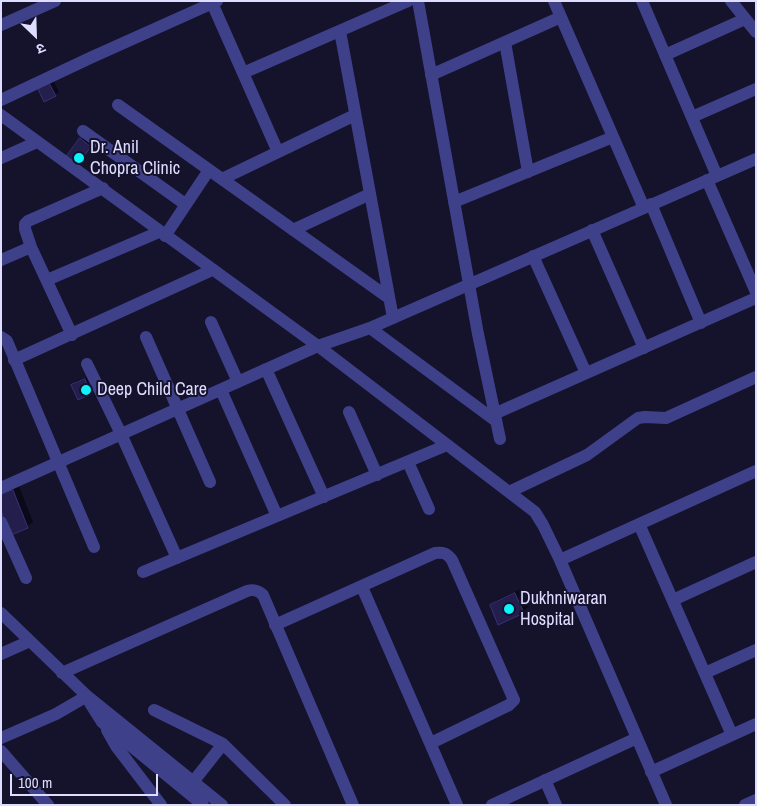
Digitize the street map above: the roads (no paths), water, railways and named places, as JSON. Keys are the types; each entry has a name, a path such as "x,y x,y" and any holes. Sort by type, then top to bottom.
{"street":[{"path":"1,25 55,1"},
{"path":"243,73 408,1"},
{"path":"418,1 469,284 500,439"},
{"path":"554,1 613,137 701,322"},
{"path":"642,1 692,117 712,178 756,292"},
{"path":"731,1 756,32"},
{"path":"1,100 215,2 243,73 278,152"},
{"path":"431,75 561,18"},
{"path":"665,56 745,19"},
{"path":"340,31 393,318"},
{"path":"505,42 528,172"},
{"path":"692,117 756,89"},
{"path":"118,105 389,298"},
{"path":"222,179 355,114"},
{"path":"1,116 103,188 162,234 318,346 535,512 544,524 666,805"},
{"path":"83,131 185,204"},
{"path":"454,202 613,137"},
{"path":"1,158 37,142"},
{"path":"1,488 318,346 370,328 756,159"},
{"path":"47,280 162,234 209,170"},
{"path":"72,334 31,247 25,224 103,188"},
{"path":"293,230 370,194"},
{"path":"592,230 644,348"},
{"path":"1,260 31,247"},
{"path":"533,256 586,373"},
{"path":"14,360 212,270"},
{"path":"495,417 586,373 756,298"},
{"path":"212,322 238,382"},
{"path":"370,328 495,417"},
{"path":"1,337 7,341 94,547"},
{"path":"146,337 210,482"},
{"path":"87,364 177,558"},
{"path":"266,369 324,497"},
{"path":"509,492 587,455 638,418 666,418 756,377"},
{"path":"221,390 277,516"},
{"path":"349,412 376,475"},
{"path":"143,572 447,445"},
{"path":"408,462 429,509"},
{"path":"560,560 756,471"},
{"path":"1,522 26,578"},
{"path":"639,524 732,734"},
{"path":"275,625 435,554 442,552 448,554 514,700 512,703 431,743"},
{"path":"673,600 756,562"},
{"path":"362,587 457,805"},
{"path":"62,673 253,589 259,591 263,595 353,805"},
{"path":"1,613 62,673 189,787 203,805"},
{"path":"1,654 30,641"},
{"path":"705,673 756,650"},
{"path":"87,696 116,746 161,805"},
{"path":"1,738 56,714 87,696"},
{"path":"154,710 223,744 285,805"},
{"path":"102,722 189,787 222,805"},
{"path":"652,772 756,724"},
{"path":"492,805 637,738"},
{"path":"189,787 223,744"},
{"path":"1,751 48,805"},
{"path":"545,780 556,805"},
{"path":"745,805 756,800"}],"place":[{"name":"Dr. Anil Chopra Clinic","path":"79,158"},
{"name":"Deep Child Care","path":"86,390"},
{"name":"Dukhniwaran Hospital","path":"509,609"}]}
